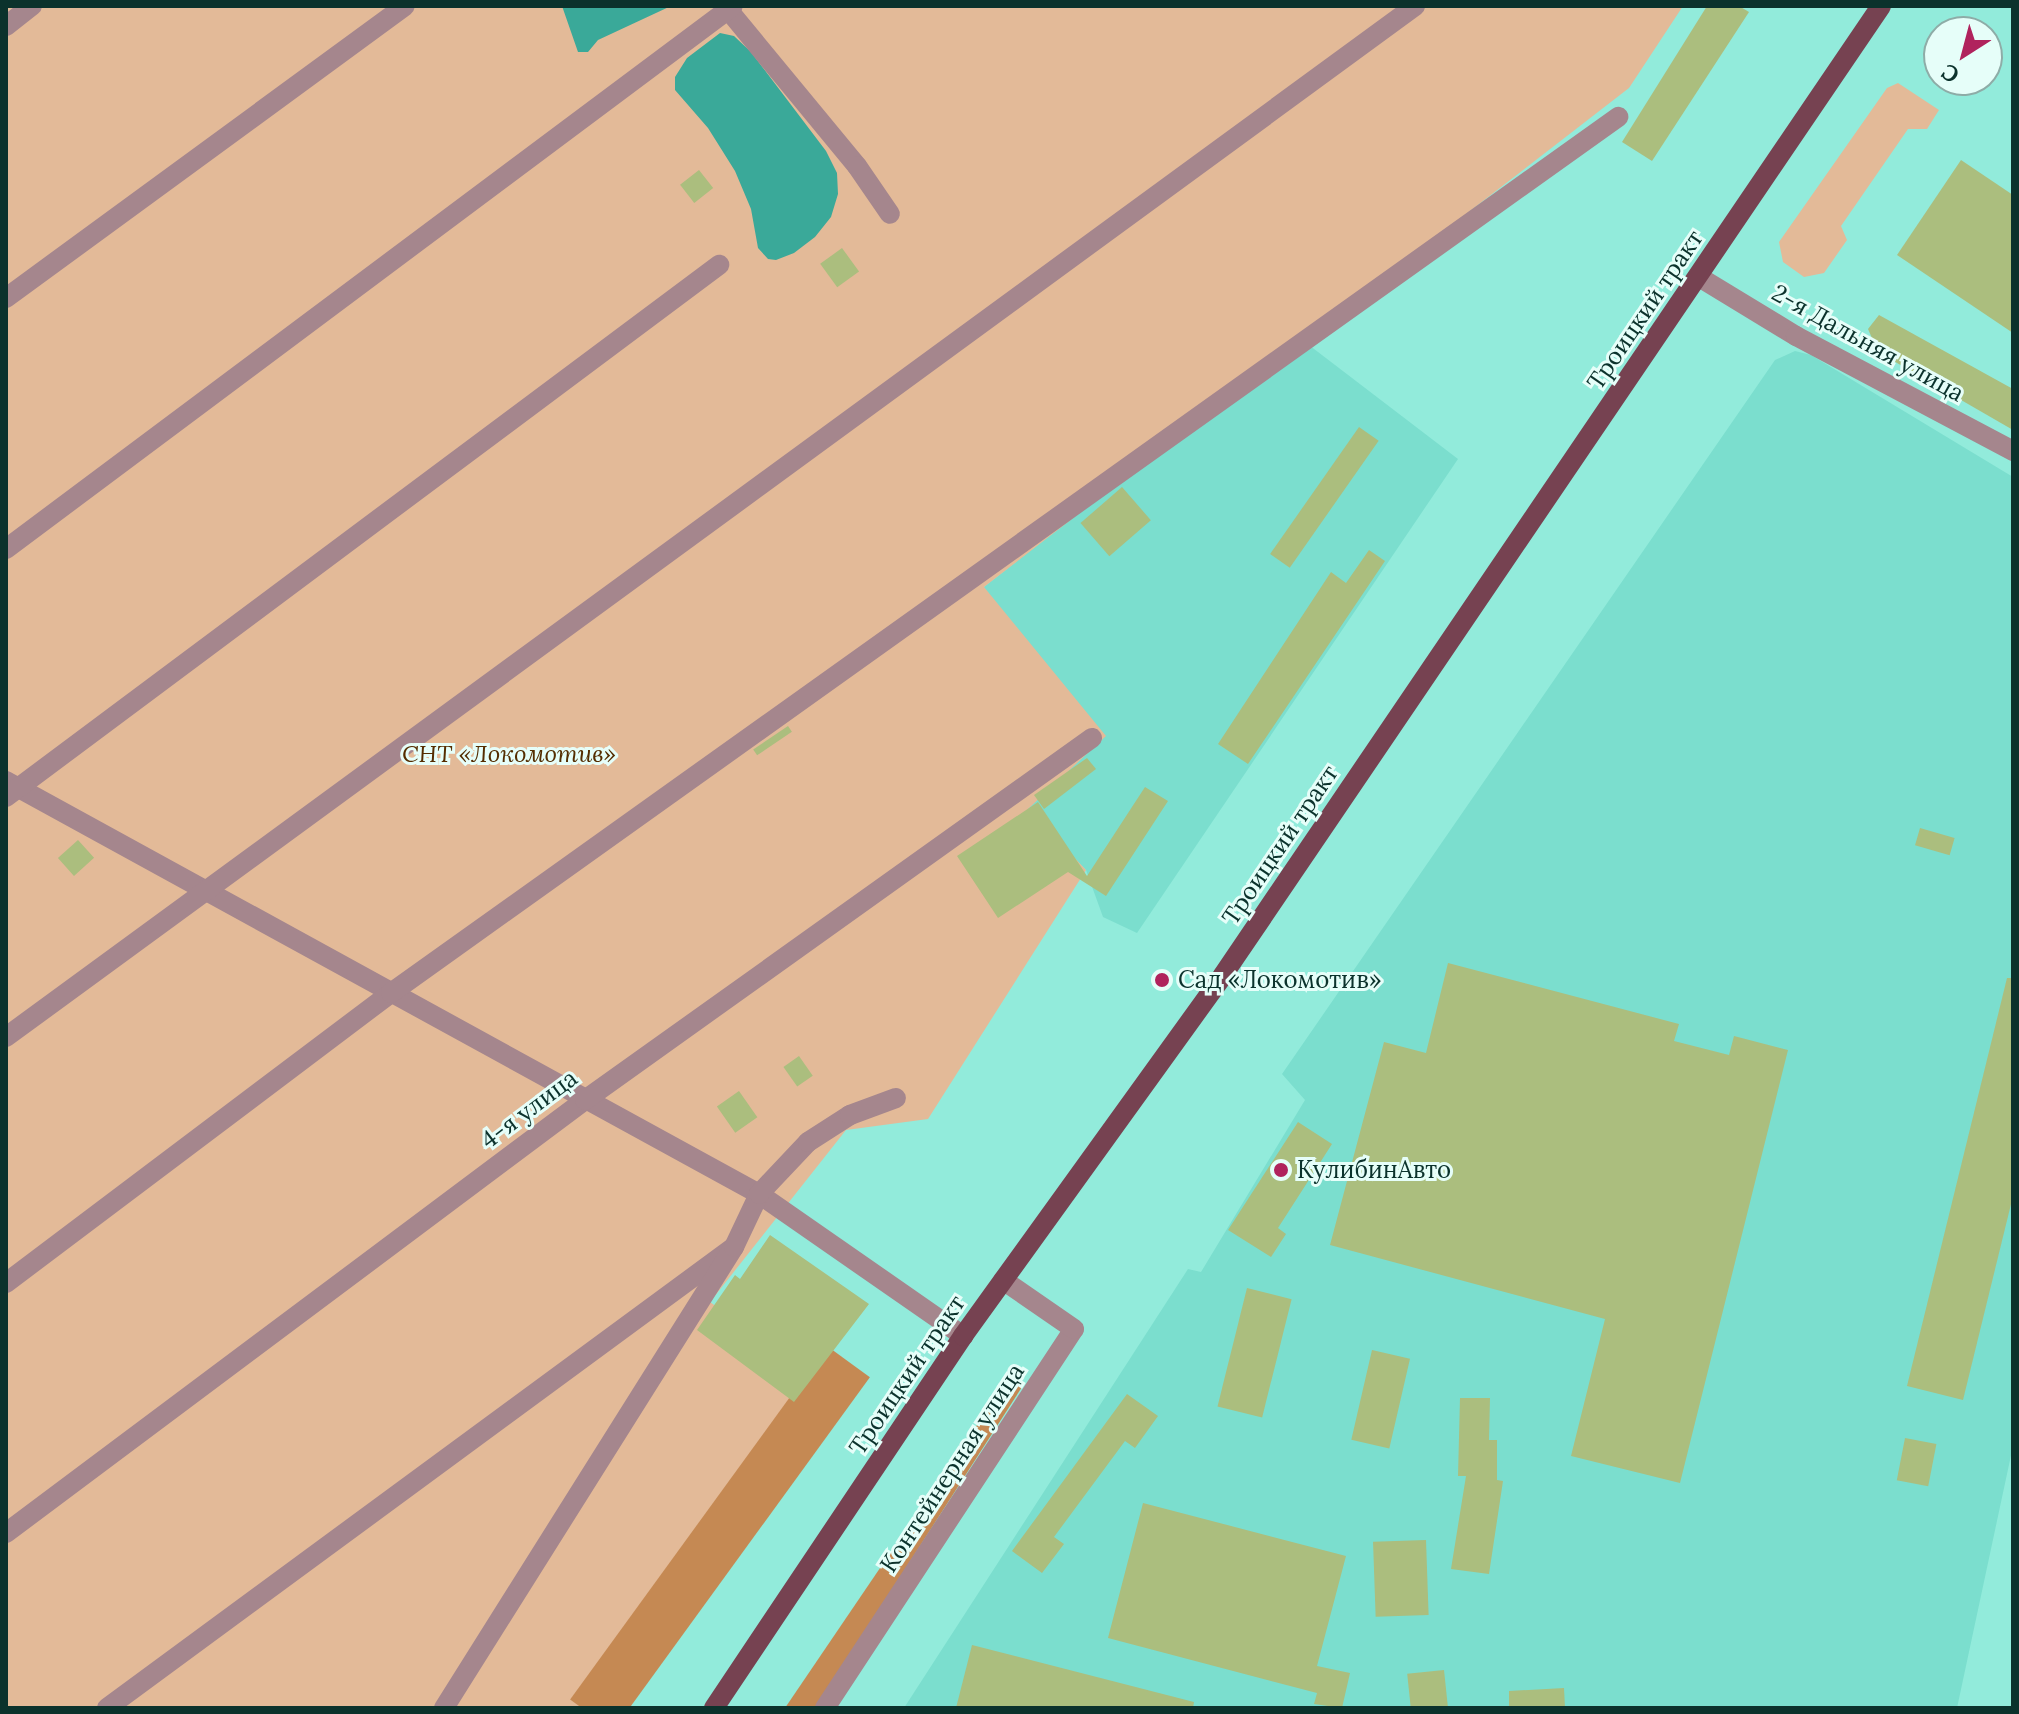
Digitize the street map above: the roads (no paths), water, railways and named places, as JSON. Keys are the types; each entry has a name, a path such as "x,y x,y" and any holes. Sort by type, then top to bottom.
{"main road":[{"name":"Троицкий тракт","path":"714,1708 963,1336 1223,975 1881,6"}],"street":[{"path":"6,26 32,6"},
{"path":"6,298 405,6"},
{"path":"6,1037 1415,6"},
{"path":"6,549 729,7 857,166 890,214"},
{"path":"6,1283 391,993 1618,117"},
{"path":"719,265 10,789 205,890 759,1194 963,1336"},
{"name":"2-я Дальняя улица","path":"1699,277 1796,336 2013,451"},
{"name":"4-я улица","path":"6,1533 585,1100 1092,738"},
{"path":"444,1708 734,1247 759,1194 808,1142 850,1115 896,1098"},
{"path":"107,1708 734,1247"},
{"name":"Контейнерная улица","path":"825,1708 1074,1329 1003,1280"}],"place":[{"name":"Сад «Локомотив»","path":"1162,980"},
{"name":"КулибинАвто","path":"1281,1170"}],"park label":[{"name":"СНТ «Локомотив»","path":"509,754"}]}
